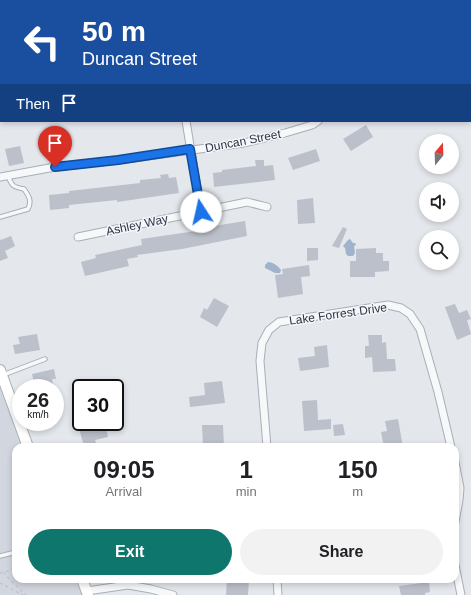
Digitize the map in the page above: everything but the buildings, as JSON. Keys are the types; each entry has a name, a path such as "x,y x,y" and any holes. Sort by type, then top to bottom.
{"main road":[{"path":"1,373 27,443"},
{"path":"83,583 87,593"}],"street":[{"path":"186,122 201,212"},
{"name":"Duncan Street","path":"0,177 55,167 244,143 285,133 312,125 316,122"},
{"name":"Ashley Way","path":"78,237 247,202 267,207"},
{"name":"Lake Forrest Drive","path":"267,443 260,361 262,344 269,330 279,322 388,305 401,308 410,314 420,328 438,392 450,443"},
{"path":"459,483 459,500"},
{"path":"278,583 278,595"},
{"path":"459,583 461,595"},
{"path":"87,593 128,585 173,595"}],"lane":[{"path":"0,217 28,209 30,205 30,197 24,189 15,187 11,184 8,176"},
{"path":"1,373 45,359"},
{"path":"0,556 12,553"}],"path":[{"path":"0,573 12,570"},
{"path":"4,572 12,582"},
{"path":"0,583 23,595"},
{"path":"13,583 26,595"}],"shaded area":[{"path":"0,370 12,403 12,431 22,431 27,443 12,443 12,583 84,583 88,595 0,595"}],"water":[{"path":"350,239 356,245 354,246 355,253 353,256 348,256 346,254 343,246"},
{"path":"268,262 274,263 281,270 280,273 275,273 265,268 265,265"}],"route":[{"path":"55,167 118,160 190,149 201,212"}]}
